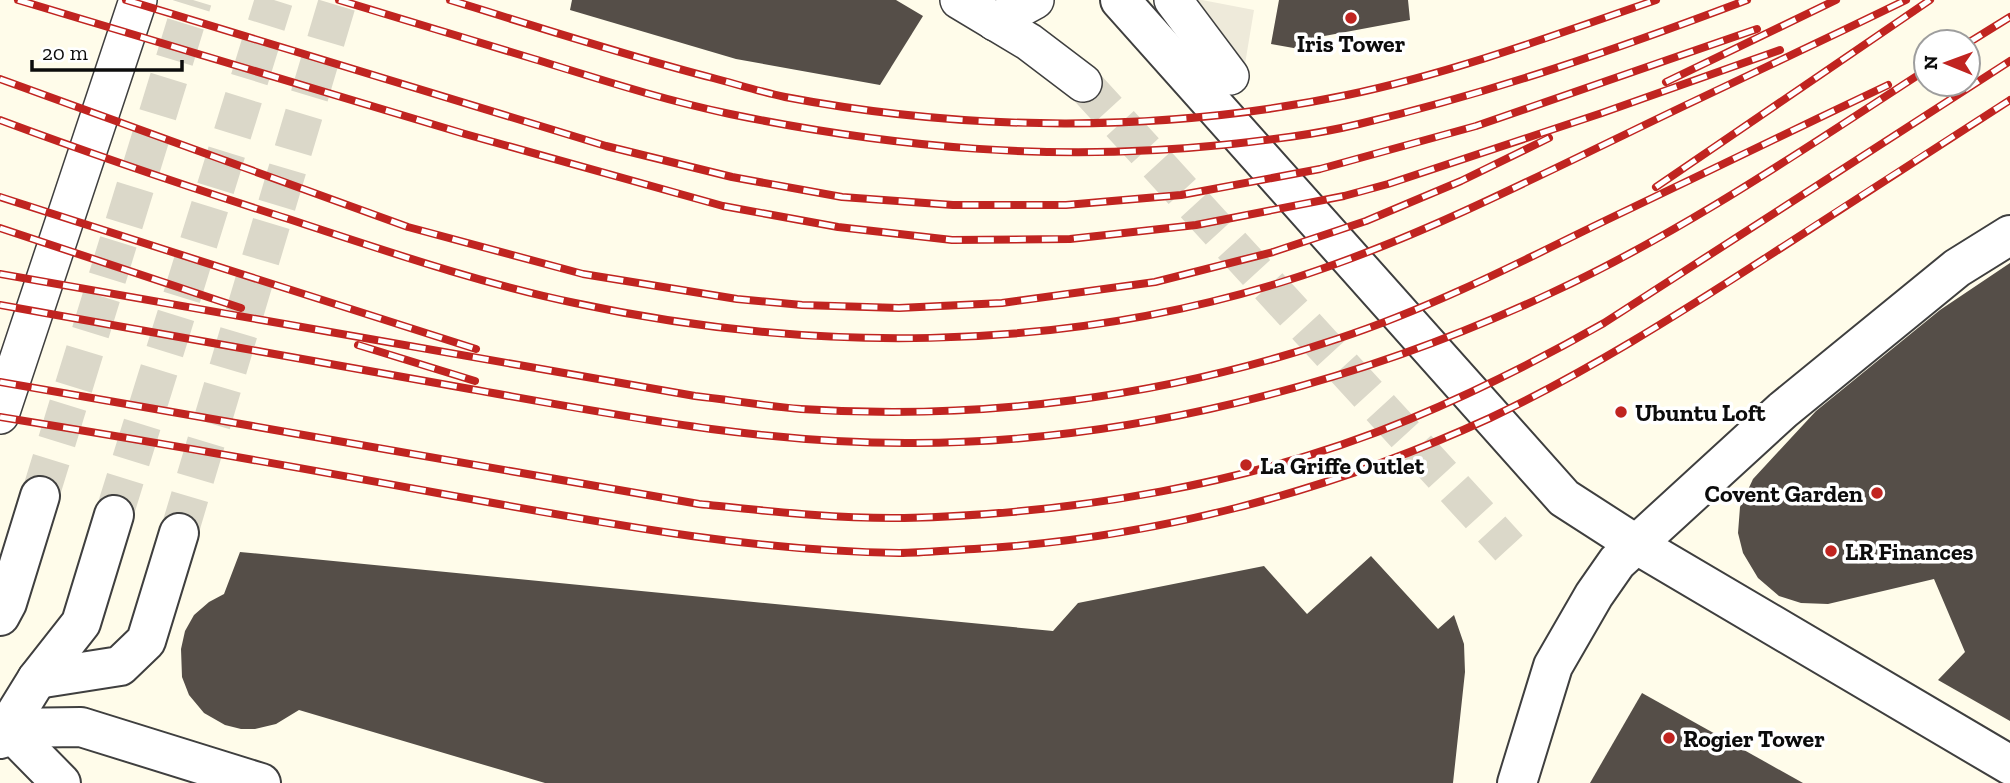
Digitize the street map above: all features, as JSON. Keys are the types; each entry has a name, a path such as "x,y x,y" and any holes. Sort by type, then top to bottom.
{"street":[{"path":"0,415 138,0"},
{"path":"958,0 1029,42 1083,83"},
{"path":"995,22 1035,0"},
{"path":"1120,0 1564,498 1637,545 2010,765"},
{"path":"1173,0 1230,76"},
{"path":"1517,783 1553,666 1594,595 1617,562 1793,401 1957,268 2010,235"},
{"path":"0,616 7,603 40,496"},
{"path":"2,731 37,679 81,623 114,515"},
{"path":"37,679 120,666 146,641 179,533"},
{"path":"2,731 81,727 261,783"},
{"path":"2,731 61,783"}],"shaded area":[{"path":"1154,0 1202,0 1254,10 1243,76 1214,77"}],"building":[{"path":"572,0 896,0 923,16 880,85 736,59 570,10"},
{"name":"Iris Tower","path":"1279,0 1408,0 1410,20 1319,37 1316,52 1271,44"},
{"name":"Covent Garden","path":"2010,263 2010,721 1938,680 1965,652 1934,579 1828,604 1801,603 1779,596 1758,578 1743,553 1738,533 1740,507 1753,479 1816,411 1940,310"},
{"path":"240,552 1053,631 1078,603 1264,566 1307,614 1371,556 1438,629 1454,615 1464,644 1465,672 1453,783 545,783 299,710 276,724 241,729 225,725 204,713 189,695 182,677 181,649 185,631 194,615 224,594"},
{"name":"Rogier Tower","path":"1642,693 1803,783 1590,783"}],"tunnel":[{"path":"40,496 193,0"},
{"path":"114,515 274,0"},
{"path":"179,533 338,0"},
{"path":"1083,83 1509,548"}],"railway":[{"path":"18,0 465,134 723,206 838,227 952,240 1070,239 1196,225 1344,196 1602,113 1780,50"},
{"path":"126,0 606,146 732,177 842,197 953,205 1066,205 1181,195 1320,169 1476,126 1757,29"},
{"path":"339,0 631,89 730,114 853,136 975,149 1036,152 1159,150 1222,145 1308,134 1359,124 1555,68 1747,0"},
{"path":"450,0 647,60 785,97 854,109 925,117 1066,123 1137,122 1208,116 1347,95 1464,65 1656,0"},
{"path":"1666,82 1836,0"},
{"path":"0,120 172,181 387,251 500,285 575,303 752,331 841,337 930,338 1020,333 1108,322 1196,305 1282,282 1370,251 1498,195 1906,0"},
{"path":"1656,187 1930,0"},
{"path":"1982,34 2010,17"},
{"path":"0,382 699,504 827,516 904,518 1032,510 1097,502 1225,478 1288,461 1350,442 1484,386 1604,323 2010,61"},
{"path":"0,79 408,227 583,274 737,299 802,305 899,308 1002,303 1155,282 1273,252 1366,221 1461,181 1549,138"},
{"path":"0,305 580,409 746,433 801,439 913,443 994,440 1076,432 1158,420 1240,402 1400,355 1477,326 1551,293 1648,244 1789,159 1912,79"},
{"path":"0,274 695,396 801,409 869,412 1005,407 1140,390 1206,376 1272,359 1370,328 1498,273 1888,85"},
{"path":"0,417 613,524 727,541 841,551 908,553 1040,544 1106,535 1238,508 1302,489 1366,468 1490,418 1562,382 1665,321 2010,100"},
{"path":"0,197 476,349"},
{"path":"0,228 241,308"},
{"path":"358,345 475,381"}],"place":[{"name":"Iris Tower","path":"1351,18"},
{"name":"Ubuntu Loft","path":"1621,412"},
{"name":"La Griffe Outlet","path":"1246,465"},
{"name":"Covent Garden","path":"1877,493"},
{"name":"LR Finances","path":"1831,551"},
{"name":"Rogier Tower","path":"1669,738"}]}
